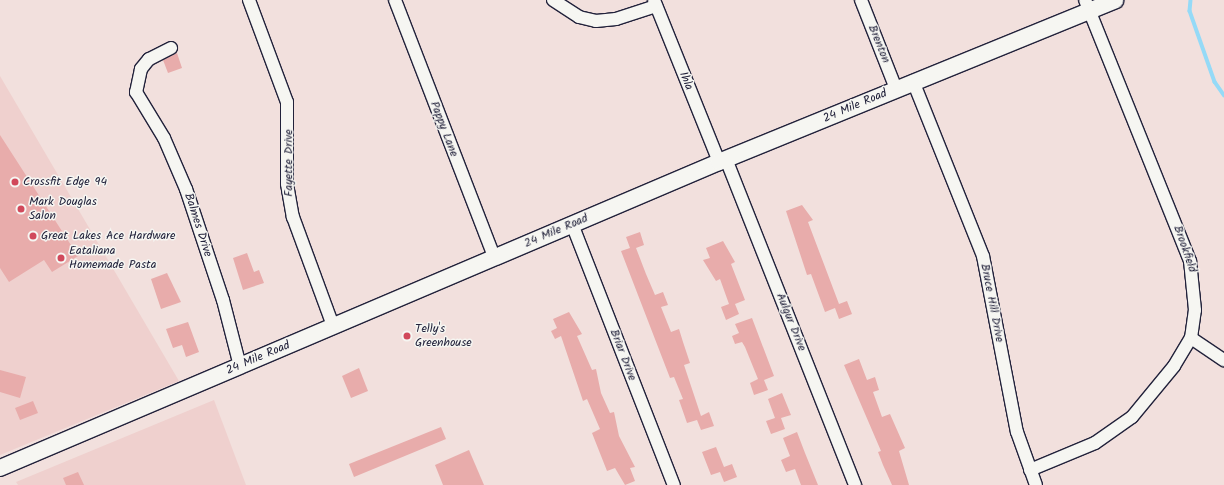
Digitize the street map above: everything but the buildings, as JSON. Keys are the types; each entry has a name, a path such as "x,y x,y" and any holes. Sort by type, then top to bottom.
{"street":[{"name":"Fayette Drive","path":"249,0 287,102 287,184 293,217 333,326"},
{"name":"Pappy Lane","path":"395,0 494,257"},
{"path":"553,0 579,17 596,21 616,19 655,3"},
{"name":"Brenton","path":"861,0 896,89"},
{"name":"24 Mile Road","path":"0,468 572,224 896,89 1087,5 1116,0"},
{"name":"Ihla","path":"655,3 723,161"},
{"name":"Brookfield","path":"1030,470 1094,443 1120,428 1161,385 1191,338 1196,300 1190,261 1087,5"},
{"name":"Balmes Drive","path":"170,48 157,53 141,69 136,92 164,138 186,189 223,300 240,366"},
{"name":"Bruce Hill Drive","path":"913,81 983,256 1017,432 1036,485"},
{"name":"Aulgur Drive","path":"723,161 855,485"},
{"name":"Briar Drive","path":"572,224 674,485"},
{"path":"1191,338 1224,360"}],"shaded area":[{"path":"0,76 179,381 0,455"},
{"path":"214,400 246,485 18,485 16,482"}],"waterway":[{"path":"1191,0 1190,11 1215,82 1224,95"}],"place":[{"name":"Crossfit Edge 94","path":"15,182"},
{"name":"Mark Douglas Salon","path":"21,209"},
{"name":"Great Lakes Ace Hardware","path":"33,236"},
{"name":"Eataliana Homemade Pasta","path":"61,258"},
{"name":"Telly's Greenhouse","path":"407,336"}]}
